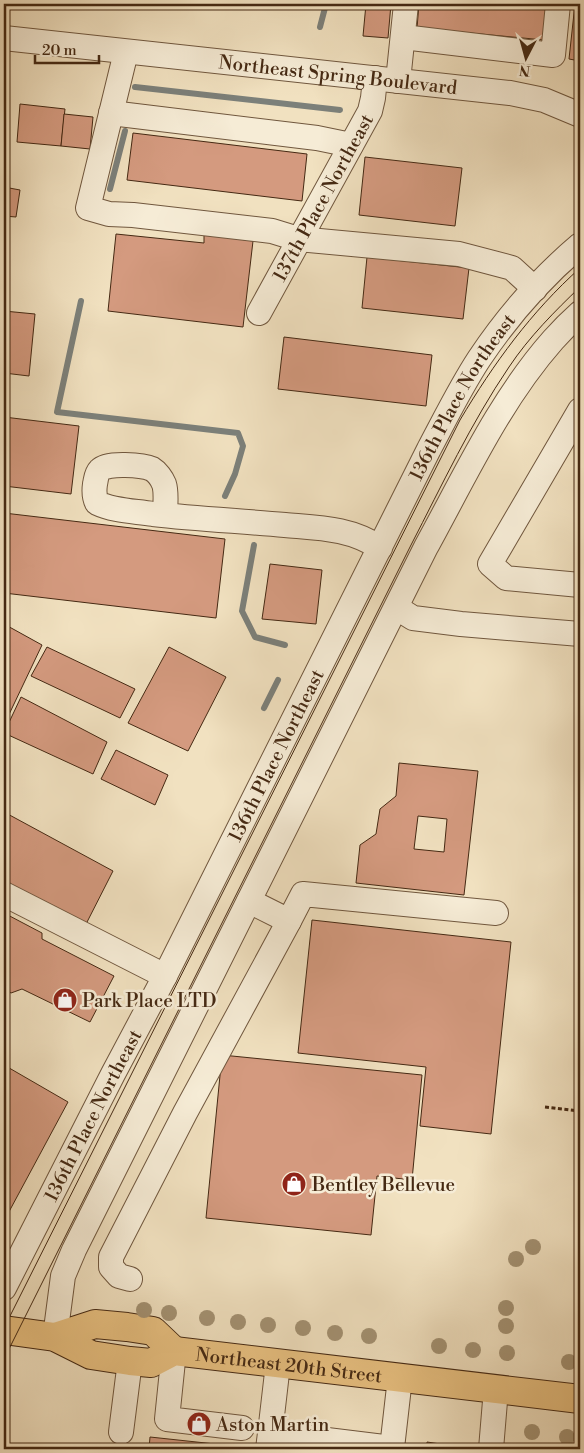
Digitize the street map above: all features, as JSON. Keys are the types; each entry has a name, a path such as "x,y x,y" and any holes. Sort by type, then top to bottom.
{"main road":[{"path":"55,1337 95,1324 127,1327 153,1331 174,1350"},
{"name":"Northeast 20th Street","path":"4,1330 55,1337 90,1355 130,1361 151,1363 174,1350 580,1399"}],"street":[{"path":"398,81 406,4"},
{"path":"404,37 552,56 558,4"},
{"name":"Northeast Spring Boulevard","path":"4,38 526,96 558,105 580,115"},
{"path":"126,52 88,208 108,214 133,215 272,232 298,239 460,254 512,268 535,289"},
{"name":"137th Place Northeast","path":"259,313 370,111 374,78"},
{"path":"111,113 317,138 351,145"},
{"name":"136th Place Northeast","path":"4,1288 113,1074 166,976 428,449 457,396 479,359 507,320 554,268 580,245"},
{"path":"55,1337 63,1276 74,1250 426,547 511,396 553,340 580,312"},
{"path":"580,410 490,564 506,578 580,585"},
{"path":"165,515 342,531 366,538 380,548"},
{"path":"397,608 413,618 488,627 580,634"},
{"path":"4,894 166,976"},
{"path":"130,1280 119,1276 111,1267 111,1257 303,894 496,913"},
{"path":"249,901 289,921"},
{"path":"174,1350 167,1419 242,1428"},
{"path":"121,1432 130,1361"},
{"path":"278,1364 269,1441 392,1449 400,1378"},
{"path":"491,1449 496,1389"}],"path":[{"path":"545,1107 580,1111"}],"building":[{"path":"366,4 391,4 388,38 363,36"},
{"path":"419,4 547,4 544,40 417,28"},
{"path":"575,4 580,4 580,61 569,59"},
{"path":"20,104 65,109 61,146 17,142"},
{"path":"64,114 93,117 90,149 61,146"},
{"path":"133,133 307,154 302,201 127,180"},
{"path":"365,157 462,168 455,226 359,215"},
{"path":"4,187 20,190 16,217 4,216"},
{"path":"116,234 204,243 204,234 253,241 243,327 108,311"},
{"path":"367,257 469,268 463,319 362,308"},
{"path":"4,311 35,314 29,376 4,373"},
{"path":"284,337 432,355 426,406 278,389"},
{"path":"4,417 79,426 71,494 4,486"},
{"path":"4,513 225,539 216,618 4,593"},
{"path":"270,564 322,570 316,624 262,619"},
{"path":"4,624 42,645 4,725"},
{"path":"47,647 135,689 120,718 31,676"},
{"path":"169,647 226,677 188,751 128,723"},
{"path":"21,697 107,742 93,774 4,733"},
{"path":"116,750 168,775 155,805 101,779"},
{"path":"399,763 478,771 464,895 356,883 360,845 376,834 380,809 396,796","holes":["418,816 447,819 444,852 414,849"]},
{"path":"4,812 113,871 84,928 4,888"},
{"path":"4,913 42,933 42,939 114,976 90,1022 22,989 11,993 4,989"},
{"path":"312,920 511,942 491,1134 420,1126 426,1067 298,1053"},
{"path":"222,1055 422,1075 412,1180 377,1176 371,1235 206,1218"},
{"path":"4,1065 68,1102 4,1221"},
{"path":"150,1437 243,1447 243,1449 149,1449"},
{"path":"427,1442 467,1448 467,1449 427,1449"}],"waterway":[{"path":"320,27 326,4"},
{"path":"135,87 340,110"},
{"path":"110,189 125,131"},
{"path":"81,301 57,412 238,433 243,446 235,474 225,496"},
{"path":"254,545 242,611 255,637 285,645"},
{"path":"264,708 278,680"}],"tram line":[{"path":"4,1328 460,420 486,378 514,339 545,302 580,268"},
{"path":"4,1359 457,454 495,388 525,345 580,287"}],"place":[{"name":"Park Place LTD","path":"65,1000"},
{"name":"Bentley Bellevue","path":"294,1184"},
{"name":"Aston Martin","path":"199,1424"}]}
